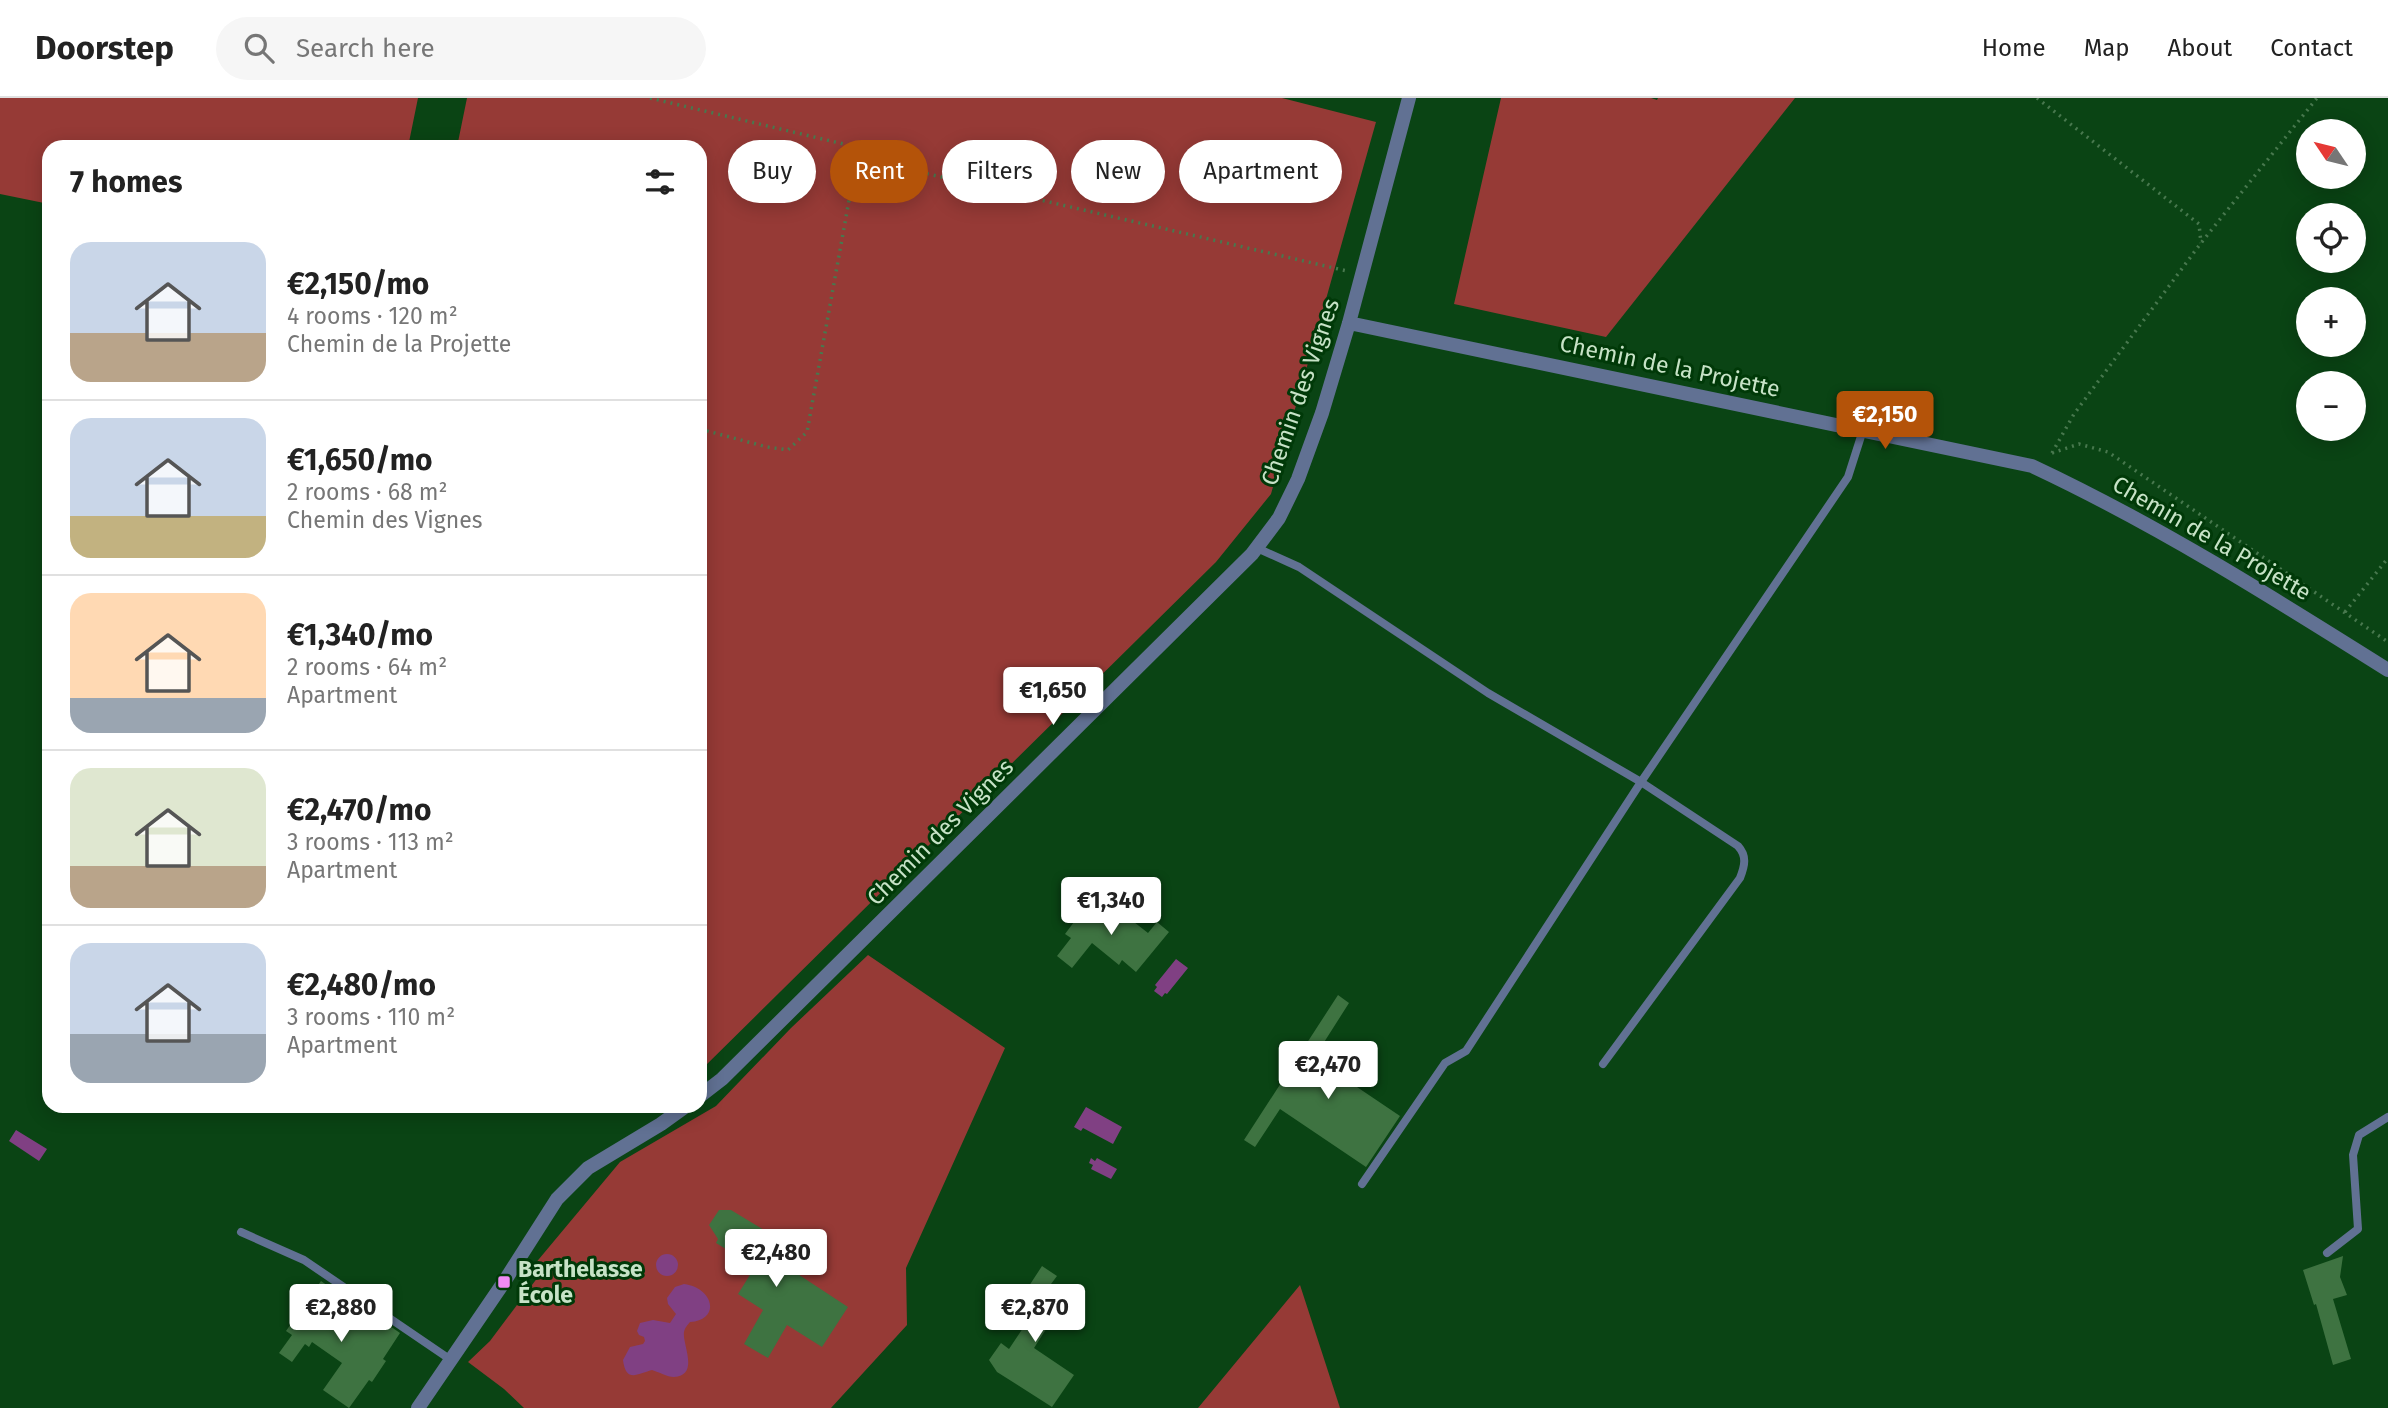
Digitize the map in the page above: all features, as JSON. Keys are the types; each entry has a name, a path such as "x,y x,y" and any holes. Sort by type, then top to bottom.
{"street":[{"name":"Chemin des Vignes","path":"707,1090 732,1070 1257,548 1279,518 1298,479 1322,413 1363,274 1409,98"},
{"name":"Chemin de la Projette","path":"1349,323 2032,466 2082,489 2246,580 2388,670"},
{"path":"418,1408 557,1199 588,1168 676,1113"}],"lane":[{"path":"1362,1184 1445,1063 1466,1051 1641,782 1848,477 1864,429"},
{"path":"1257,548 1299,567 1488,693 1641,782 1738,846 1745,857 1740,878 1603,1064"},
{"path":"2327,1253 2358,1229 2353,1155 2360,1135 2388,1117"},
{"path":"241,1232 304,1260 451,1360"}],"path":[{"path":"650,98 830,142"},
{"path":"2037,98 2199,224 2201,243"},
{"path":"2043,471 2074,414 2201,243 2317,98"},
{"path":"928,174 1363,274"},
{"path":"707,431 789,450 807,432 849,203"},
{"path":"2052,453 2079,444 2108,452 2388,642"},
{"path":"2345,612 2388,558"}],"shaded area":[{"path":"0,98 418,98 409,140 42,140 42,203 0,194"},
{"path":"467,98 1282,98 1376,122 1271,494 1216,562 707,1064 707,140 458,140"},
{"path":"1501,98 1795,98 1606,337 1454,304"},
{"path":"868,955 1005,1048 906,1268 907,1325 831,1408 524,1408 468,1362 490,1341 541,1273 529,1271 620,1162 716,1106 791,1028"},
{"path":"1176,959 1188,968 1162,997 1154,991 1157,987 1155,985"},
{"path":"1086,1107 1122,1127 1113,1144 1083,1128 1081,1131 1074,1127"},
{"path":"16,1130 47,1149 39,1161 9,1141"},
{"path":"1091,1158 1095,1161 1097,1158 1117,1169 1111,1179 1091,1169"},
{"path":"667,1254 675,1257 678,1265 675,1273 667,1276 659,1273 656,1265 659,1257"},
{"path":"684,1284 702,1291 710,1304 706,1316 690,1322 684,1330 688,1358 686,1371 674,1377 652,1370 637,1375 630,1374 624,1367 623,1360 630,1347 645,1341 637,1331 640,1323 653,1320 670,1323 676,1314 667,1298 675,1287"},
{"path":"1300,1285 1340,1408 1198,1408"}],"building":[{"path":"1101,896 1148,933 1157,922 1169,932 1136,972 1122,960 1119,965 1092,943 1072,968 1057,956 1071,938 1065,934 1077,918 1081,921"},
{"path":"1338,995 1349,1003 1314,1058 1400,1116 1366,1167 1280,1109 1255,1147 1244,1140"},
{"path":"719,1210 731,1210 764,1230 755,1246 848,1307 822,1347 787,1325 768,1358 744,1344 763,1310 738,1294 753,1270 741,1258 716,1243 718,1239 709,1225"},
{"path":"2343,1256 2340,1277 2347,1295 2333,1299 2351,1359 2333,1365 2316,1304 2314,1305 2303,1270"},
{"path":"1042,1266 1057,1276 1051,1284 1068,1295 1034,1348 1074,1375 1052,1407 997,1372 989,1360 1001,1343 1009,1349 1031,1316 1016,1306"},
{"path":"321,1281 338,1293 329,1306 364,1330 374,1315 400,1333 372,1382 369,1380 349,1408 323,1390 342,1363 312,1342 309,1347 305,1344 292,1362 279,1353 292,1335 286,1331"}],"place":[{"name":"Barthelasse École","path":"504,1282"}]}
